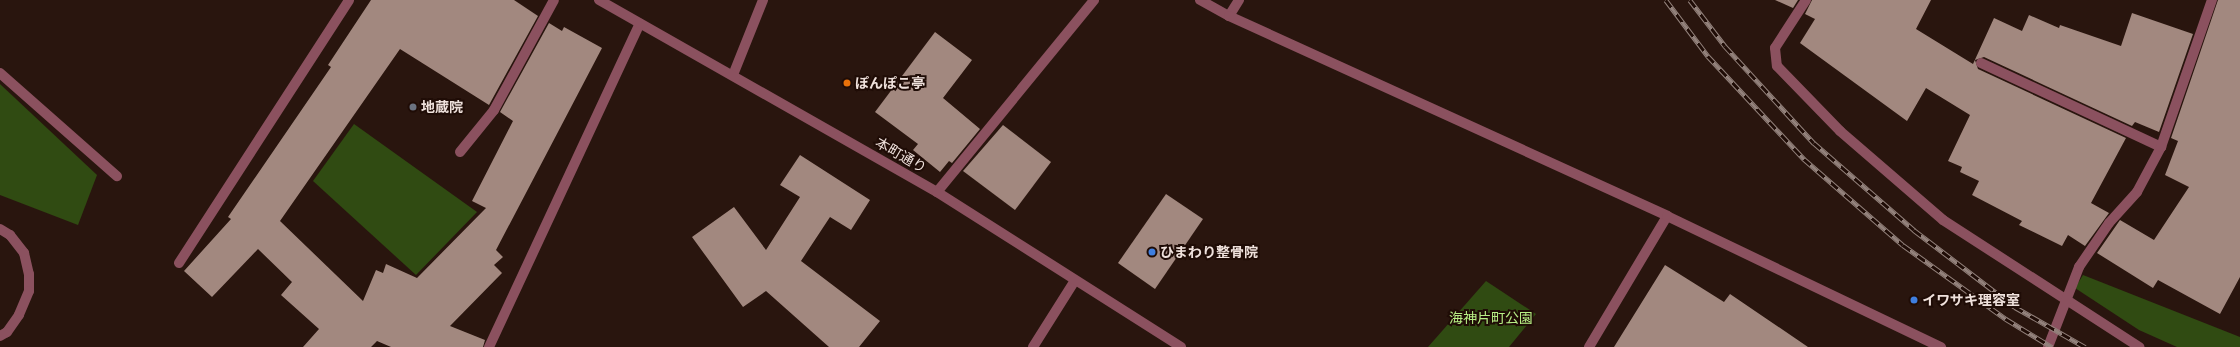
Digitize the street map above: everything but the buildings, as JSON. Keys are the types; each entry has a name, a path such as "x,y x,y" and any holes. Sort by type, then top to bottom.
{"street":[{"path":"180,263 349,0"},
{"path":"460,152 494,110 554,0"},
{"name":"本町通り","path":"599,0 937,192 1074,282 1181,347"},
{"path":"733,75 764,0"},
{"path":"937,192 1094,0"},
{"path":"1200,0 1229,16 1667,216 1941,347"},
{"path":"1229,16 1239,0"},
{"path":"1806,0 1775,48 1777,66 1840,131 1943,220 2139,347"},
{"path":"2048,347 2079,267 2109,222 2137,192 2161,147 2212,0"},
{"path":"489,347 640,23"},
{"path":"1981,63 2161,147"},
{"path":"0,73 117,176"},
{"path":"1589,347 1667,216"},
{"path":"0,229 10,235 24,253 29,274 29,291 19,315 6,332 0,336"},
{"path":"1033,347 1074,282"}],"green space":[{"path":"0,84 97,175 78,225 0,195"},
{"path":"354,124 477,212 416,275 313,181"},
{"path":"2083,275 2240,337 2240,347 2177,347 2139,330 2075,288"},
{"name":"海神片町公園","path":"1486,281 1536,314 1509,347 1428,347"}],"railway":[{"path":"1666,0 1708,56 1804,159 1903,245 2006,319 2052,347"},
{"path":"1690,0 1725,46 1814,143 1914,230 2015,307 2085,347"}],"place":[{"name":"ぽんぽこ亭","path":"847,83"},
{"name":"地蔵院","path":"413,107"},
{"name":"ひまわり整骨院","path":"1152,252"},
{"name":"イワサキ理容室","path":"1914,300"}]}
